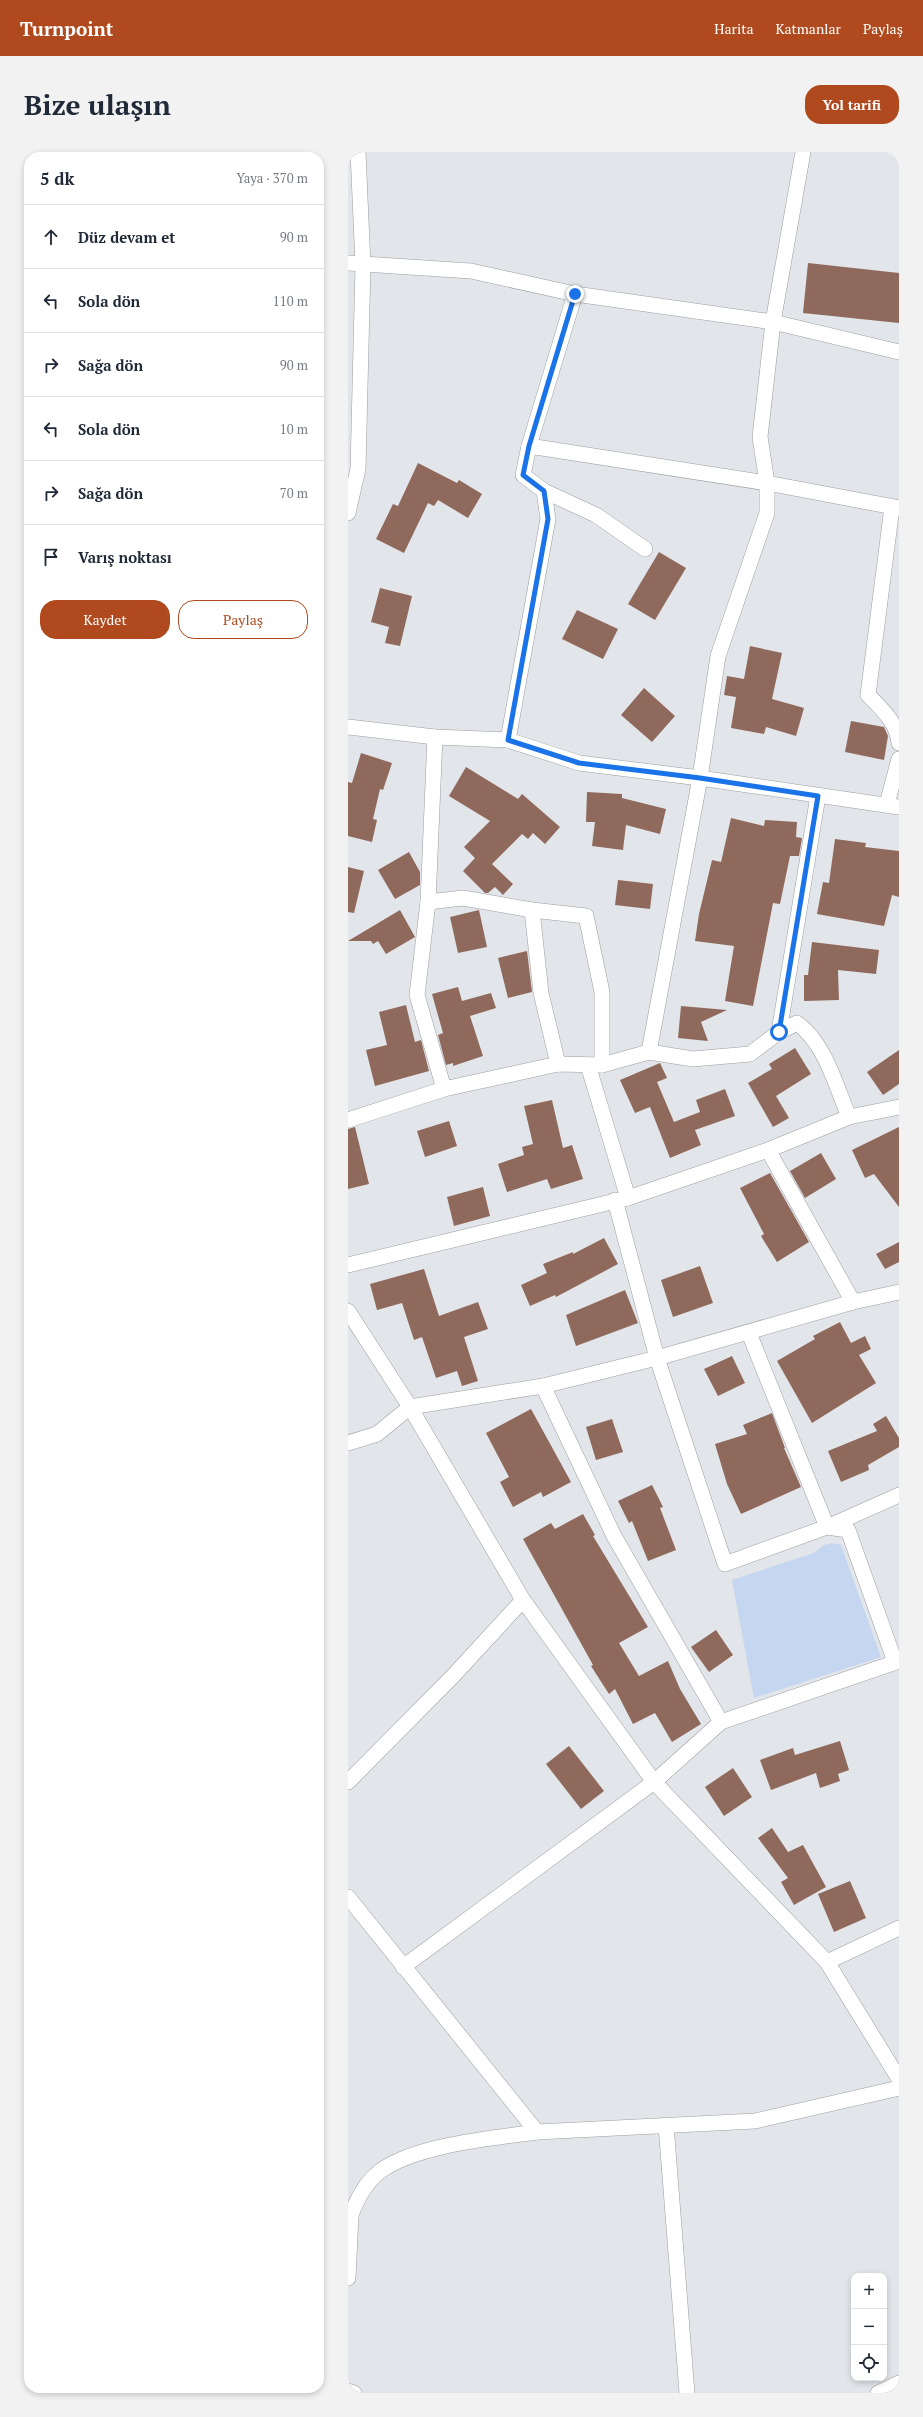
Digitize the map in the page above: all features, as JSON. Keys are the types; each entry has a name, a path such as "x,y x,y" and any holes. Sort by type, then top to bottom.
{"street":[{"path":"348,513 358,469 355,264 358,152"},
{"path":"649,1052 700,778 718,656 767,513 767,483 760,437 773,322 803,152"},
{"path":"355,264 471,271 575,294 773,322 899,352"},
{"path":"575,294 529,446 523,475 544,491 596,515 645,549"},
{"path":"529,446 767,483 896,508 868,695 887,716 899,735 899,743"},
{"path":"508,740 548,519 544,491"},
{"path":"348,727 435,737 508,740 579,763 893,805 899,759"},
{"path":"435,737 428,902 417,995 444,1089"},
{"path":"779,1032 818,796"},
{"path":"428,902 463,898 532,910 586,916 602,992 595,1065 621,1199 657,1358 725,1564 827,1527 899,1495"},
{"path":"532,910 541,993 558,1064"},
{"path":"348,1120 444,1089 558,1064 595,1065 649,1052 692,1059 750,1054 779,1032 797,1023 809,1032 825,1060 849,1117"},
{"path":"348,1265 621,1199 768,1150 849,1117 899,1107"},
{"path":"768,1150 853,1302"},
{"path":"348,1443 377,1434 410,1407 543,1386 657,1358 749,1333 853,1302 899,1292"},
{"path":"348,1311 410,1407 523,1600 654,1782 827,1962 899,2079"},
{"path":"749,1333 827,1527"},
{"path":"543,1386 614,1536 721,1722"},
{"path":"403,1967 654,1782 721,1722 897,1661 848,1530 827,1527"},
{"path":"348,1782 453,1676 523,1600"},
{"path":"348,1897 537,2132"},
{"path":"827,1962 899,1928"},
{"path":"348,2278 349,2214 369,2182 384,2169 401,2160 460,2144 537,2132 755,2121 899,2088"},
{"path":"666,2126 687,2393"},
{"path":"878,2393 899,2383"},
{"path":"348,2390 354,2393"}],"shaded area":[{"path":"832,1543 841,1545 881,1657 754,1698 732,1580 814,1553 824,1545"}],"building":[{"path":"808,263 899,273 899,323 803,313"},
{"path":"418,463 457,483 459,480 482,494 468,518 438,500 434,506 428,503 404,553 376,539 393,504 398,506"},
{"path":"659,552 686,568 655,620 628,604"},
{"path":"380,588 412,596 400,646 385,643 389,627 371,622"},
{"path":"577,610 618,629 603,659 562,639"},
{"path":"750,646 782,653 772,699 804,708 796,736 766,727 764,734 731,728 736,697 724,695 727,676 744,679"},
{"path":"644,688 675,716 652,742 621,715"},
{"path":"851,721 884,727 888,736 884,760 845,752"},
{"path":"361,753 392,763 383,790 380,789 373,819 377,820 372,842 348,836 348,782 352,783"},
{"path":"466,767 518,799 522,794 560,827 545,844 533,833 528,839 522,834 492,864 513,884 503,895 495,887 488,893 485,893 463,871 475,858 464,847 490,821 449,796"},
{"path":"587,792 622,794 622,798 666,809 660,834 626,825 623,850 592,846 595,822 586,822"},
{"path":"731,818 764,826 765,820 797,822 796,837 802,838 799,856 790,856 780,904 773,903 753,1006 725,1001 734,946 695,941 699,914 712,860 721,862"},
{"path":"835,839 866,843 865,847 899,851 899,897 892,895 884,926 817,914 823,882 829,883"},
{"path":"409,852 420,872 420,885 395,899 378,870"},
{"path":"348,867 364,871 354,913 348,912"},
{"path":"618,880 653,884 650,909 615,905"},
{"path":"400,910 415,937 386,954 378,941 373,944 371,941 348,941"},
{"path":"479,910 487,947 458,953 450,917"},
{"path":"812,942 879,950 876,974 838,970 839,1000 804,1001 804,975 808,975"},
{"path":"527,951 532,992 508,998 498,958"},
{"path":"458,987 462,1001 491,993 496,1008 470,1016 483,1056 453,1066 453,1063 446,1065 438,1035 443,1033 432,994"},
{"path":"406,1005 415,1042 421,1040 429,1071 375,1086 366,1050 387,1045 379,1012"},
{"path":"681,1006 727,1010 701,1022 708,1041 678,1038"},
{"path":"795,1048 811,1074 776,1096 789,1118 773,1127 748,1083 772,1069 769,1064"},
{"path":"899,1050 899,1084 883,1095 867,1072"},
{"path":"660,1063 667,1078 657,1082 674,1122 700,1112 696,1100 725,1089 735,1116 695,1130 701,1145 670,1158 650,1107 635,1113 620,1080"},
{"path":"552,1100 563,1148 572,1145 583,1179 551,1189 547,1179 507,1192 498,1164 524,1155 522,1147 533,1144 524,1106"},
{"path":"449,1121 457,1146 425,1157 417,1131"},
{"path":"355,1127 369,1184 348,1189 348,1129"},
{"path":"899,1127 899,1207 874,1174 865,1178 852,1150"},
{"path":"821,1153 836,1179 805,1198 790,1171"},
{"path":"770,1173 809,1242 777,1262 761,1236 764,1234 740,1188"},
{"path":"483,1187 490,1216 454,1226 447,1197"},
{"path":"604,1238 618,1264 556,1297 555,1295 530,1306 521,1285 547,1273 543,1264 573,1252 573,1254"},
{"path":"899,1242 899,1262 885,1269 876,1254"},
{"path":"700,1266 713,1303 673,1317 661,1280"},
{"path":"424,1269 439,1316 478,1302 488,1329 464,1337 478,1381 462,1386 457,1371 436,1378 422,1337 414,1340 402,1303 377,1310 370,1284"},
{"path":"625,1290 638,1323 576,1346 566,1315"},
{"path":"840,1322 851,1343 865,1336 871,1349 859,1355 876,1383 812,1423 777,1361 815,1339 813,1336"},
{"path":"732,1356 745,1383 718,1396 704,1369"},
{"path":"531,1409 571,1482 543,1497 541,1492 513,1507 500,1482 509,1477 486,1433"},
{"path":"772,1413 784,1448 801,1487 741,1514 727,1484 715,1444 747,1434 743,1425"},
{"path":"886,1416 899,1438 899,1447 868,1465 869,1470 841,1482 828,1451 877,1431 873,1424"},
{"path":"612,1419 623,1452 596,1460 586,1427"},
{"path":"652,1485 663,1507 660,1508 676,1550 648,1561 632,1521 629,1523 618,1501"},
{"path":"583,1514 595,1535 593,1536 648,1627 619,1643 639,1676 668,1661 680,1689 701,1724 672,1742 655,1713 633,1724 615,1689 609,1694 591,1666 593,1665 523,1539 551,1523 555,1529"},
{"path":"716,1630 733,1655 709,1672 691,1647"},
{"path":"840,1741 849,1770 838,1774 840,1781 820,1788 816,1773 771,1790 760,1760 793,1748 795,1755"},
{"path":"569,1746 604,1791 581,1809 546,1764"},
{"path":"733,1768 752,1797 724,1816 705,1787"},
{"path":"772,1828 788,1852 803,1845 826,1887 794,1905 781,1882 788,1878 758,1838"},
{"path":"850,1881 866,1918 834,1932 818,1894"}],"route":[{"path":"575,294 529,446 523,475 544,491 548,519 508,740 579,763 700,778 818,796 779,1032"}]}
